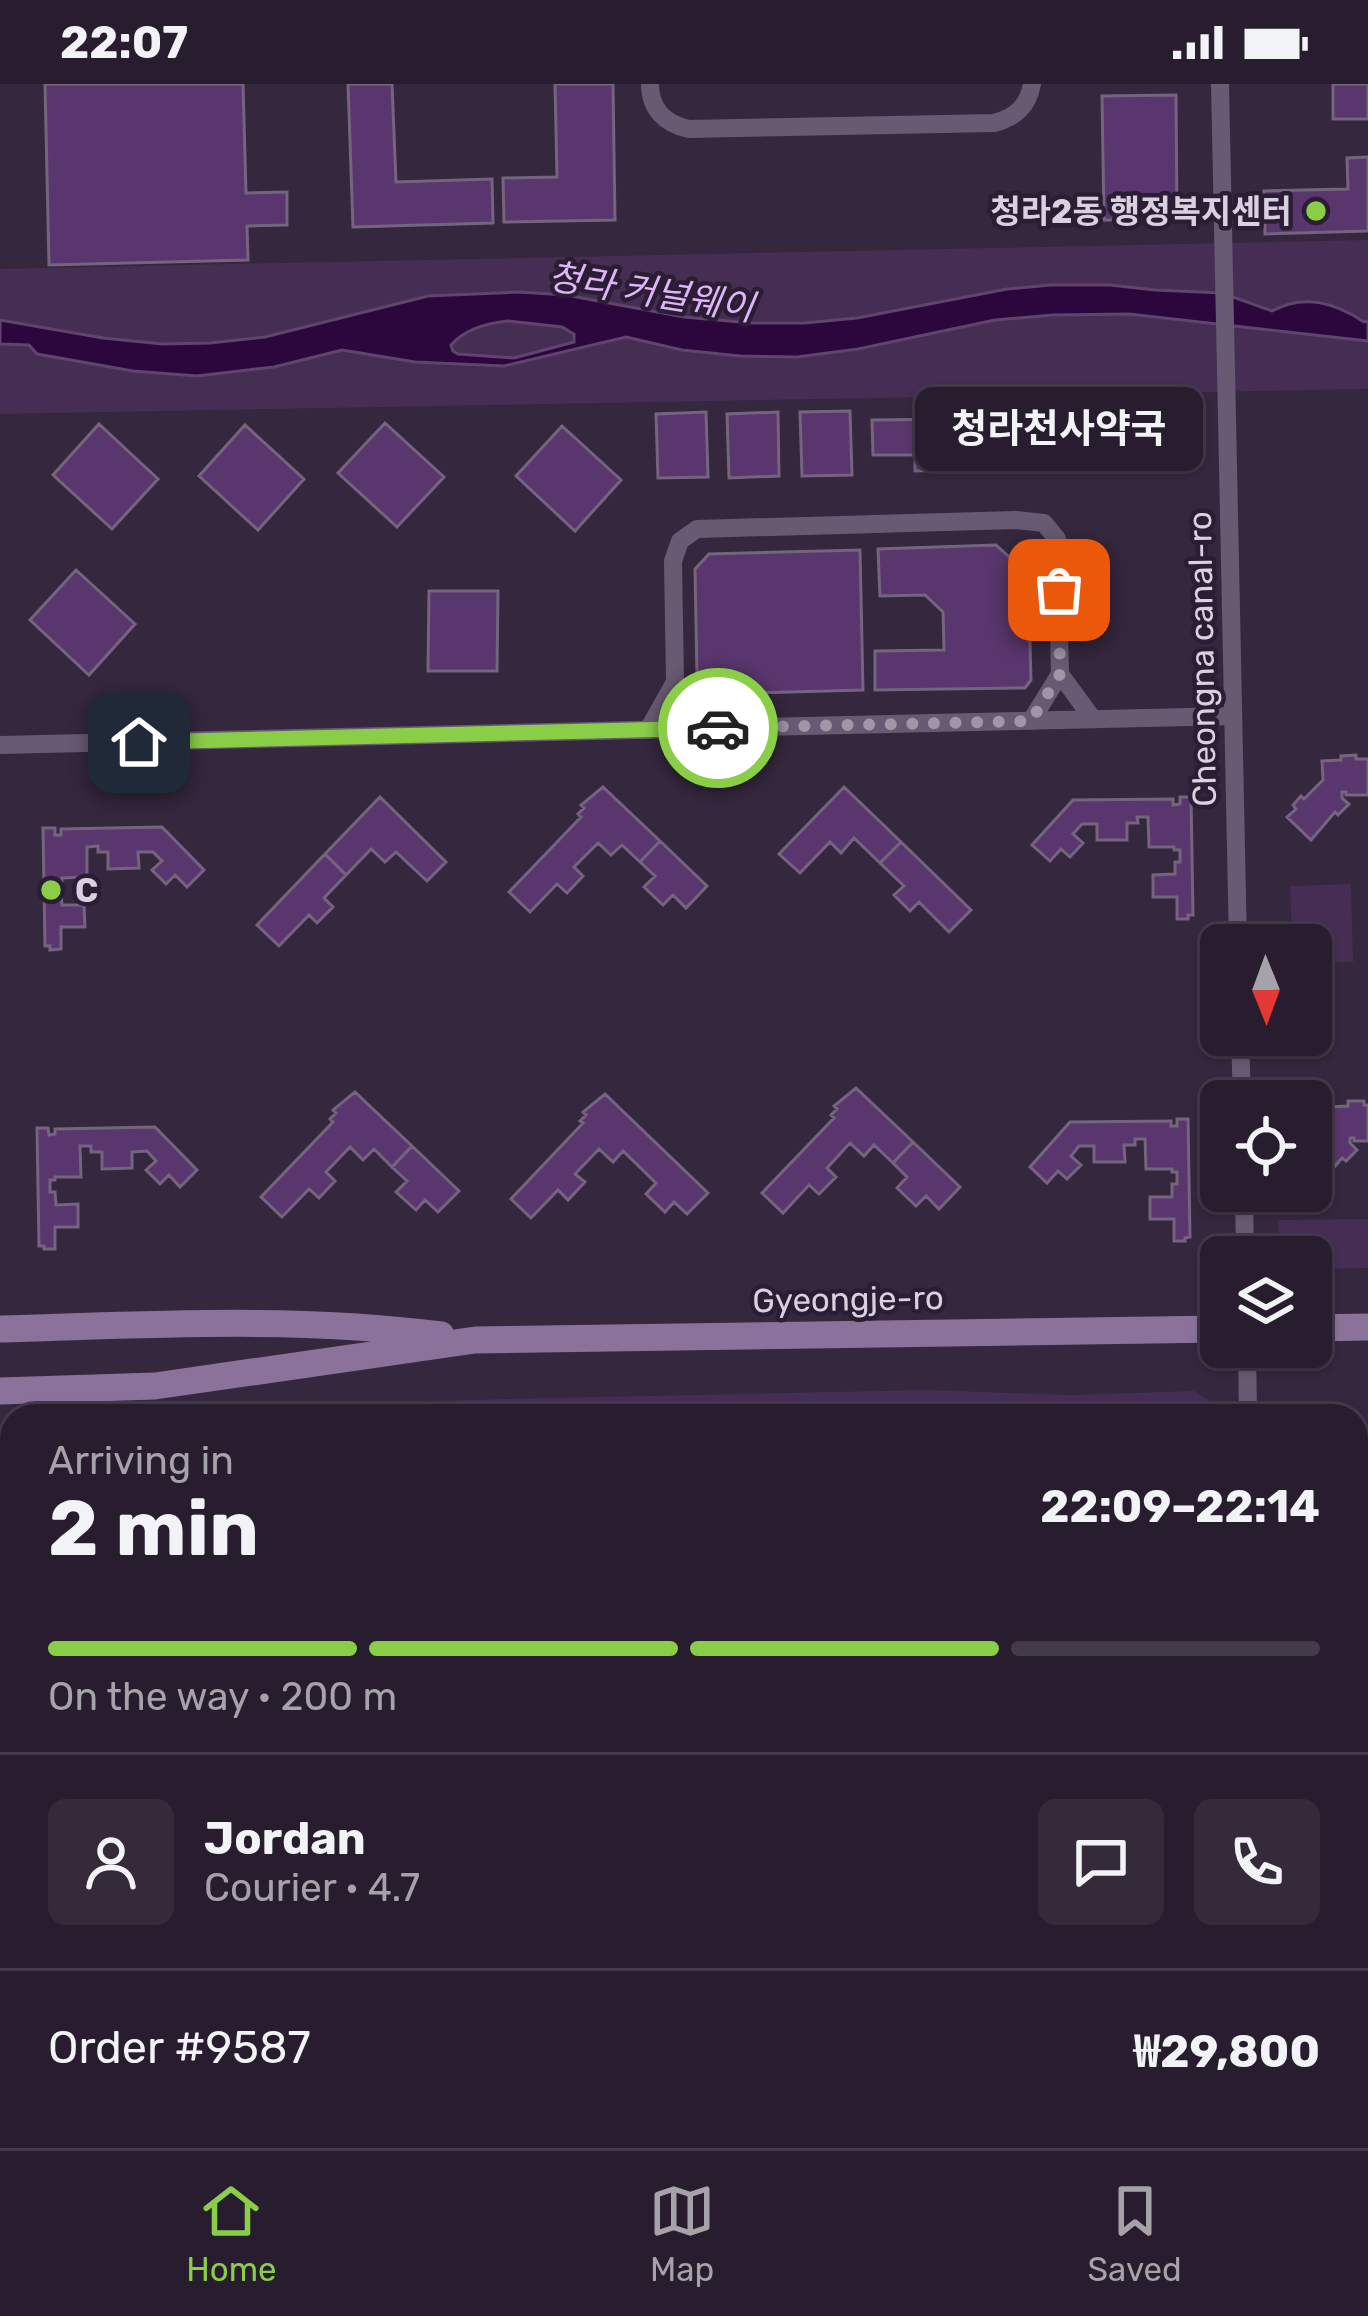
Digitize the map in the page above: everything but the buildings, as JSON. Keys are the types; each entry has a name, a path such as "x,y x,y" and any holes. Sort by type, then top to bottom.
{"main road":[{"name":"Gyeongje-ro","path":"0,1329 256,1322 346,1325 475,1340"},
{"path":"1332,1328 1368,1327"},
{"name":"Gyeongje-ro","path":"0,1391 155,1386 475,1340 1200,1329"}],"street":[{"path":"650,84 653,106 674,126 689,129 994,123 1018,113 1032,84"},
{"name":"Cheongna canal-ro","path":"1220,84 1238,924"},
{"path":"648,730 675,682 673,561 680,541 697,530 1016,520 1044,524 1057,539 1060,674 1031,721"},
{"path":"1060,674 1093,719"},
{"path":"675,682 709,728"},
{"path":"0,746 1233,716"},
{"path":"1247,1368 1248,1404"}],"shaded area":[{"path":"1368,240 1368,389 0,414 0,269"},
{"path":"1110,285 1222,293 1272,311 1296,303 1319,303 1368,321 1368,341 1129,314 1053,315 995,320 797,357 682,350 626,337 504,366 415,362 342,350 274,367 197,376 133,371 37,354 29,345 0,344 0,320 103,338 210,343 265,337 428,296 566,295 684,317 804,323 857,318 1007,289","holes":["500,322 562,327 574,334 574,342 514,358 458,354 451,345 470,331"]},
{"path":"1351,884 1353,962 1332,962 1332,924 1291,924 1290,886"},
{"path":"1368,1219 1368,1268 1332,1269 1332,1236 1278,1236 1278,1220"},
{"path":"926,1390 1073,1395 1194,1391 1215,1404 386,1404"}],"way so far":[{"path":"718,728 1031,721 1060,674 1059,590"}],"place":[{"name":"청라2동 행정복지센터","path":"1316,211"},
{"name":"청라천사약국","path":"1059,590"},
{"name":"C","path":"51,890"}],"route":[{"path":"139,742 718,728"}],"water label":[{"name":"청라 커널웨이","path":"651,292"}]}
